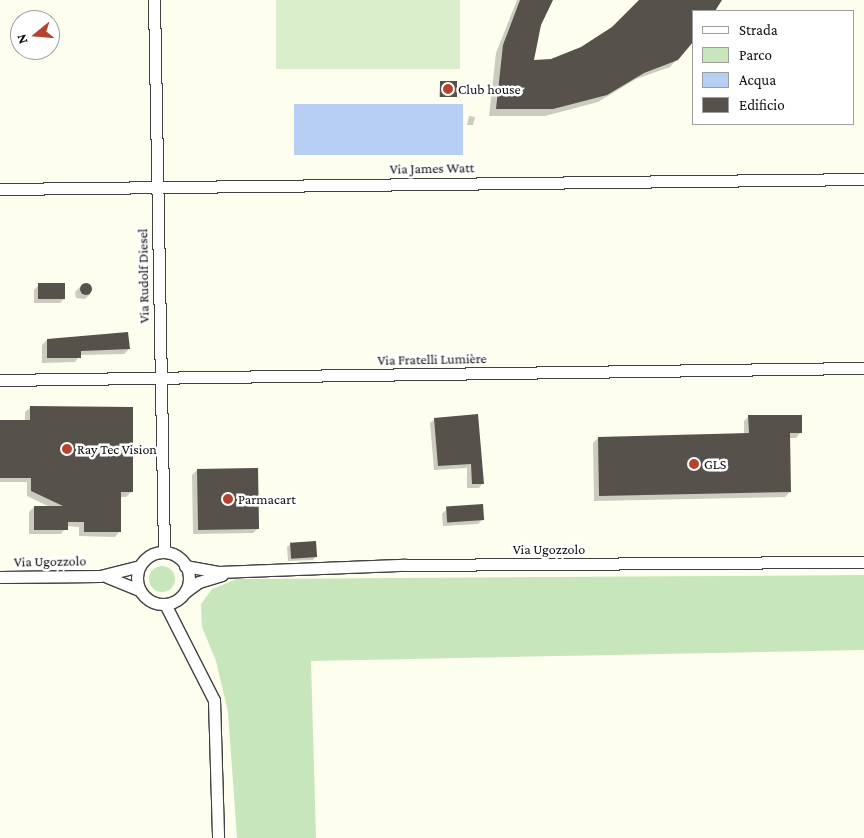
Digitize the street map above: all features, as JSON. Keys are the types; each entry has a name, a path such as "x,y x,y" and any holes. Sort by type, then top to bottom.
{"street":[{"name":"Via Rudolf Diesel","path":"154,0 159,378 164,552"},
{"name":"Via James Watt","path":"0,189 864,180"},
{"name":"Via Fratelli Lumière","path":"0,380 864,368"},
{"path":"164,552 176,556 185,566 188,583 185,592 165,604 150,601 139,590 137,574 140,566 150,556 164,552"},
{"name":"Via Ugozzolo","path":"185,566 203,571 234,572 405,566 864,562"},
{"name":"Via Ugozzolo","path":"100,576 140,566"},
{"name":"Via Ugozzolo","path":"185,592 199,582 234,572"},
{"name":"Via Ugozzolo","path":"0,577 100,576 124,581 139,590"},
{"path":"165,604 214,700 218,838"}],"green space":[{"path":"276,0 460,0 460,69 276,69"},
{"path":"162,566 172,569 175,579 172,589 162,592 152,589 149,579 152,569"},
{"path":"864,575 864,650 311,661 316,838 237,838 228,712 216,661 202,627 201,604 212,589 237,579"}],"water":[{"path":"294,104 463,104 463,155 294,155"}],"building":[{"path":"520,0 553,0 541,25 534,60 551,59 581,47 612,27 639,0 722,0 716,10 692,10 692,43 678,60 644,73 607,95 553,109 496,109 503,45"},
{"name":"Club house","path":"440,81 457,81 457,97 440,97"},
{"path":"38,283 65,283 65,299 38,299"},
{"path":"84,283 88,283 92,289 88,295 84,295 80,291 80,287"},
{"path":"128,332 130,349 81,351 81,358 47,358 47,339"},
{"name":"Ray Tec Vision","path":"30,406 133,407 133,492 121,492 121,532 84,532 84,522 68,522 68,530 34,530 34,506 63,506 31,491 31,478 0,478 0,420 30,420"},
{"path":"478,414 484,484 472,484 471,464 438,466 434,418"},
{"name":"GLS","path":"748,415 802,415 802,433 790,433 791,492 599,496 598,437 749,433"},
{"name":"Parmacart","path":"258,468 259,529 198,530 197,469"},
{"path":"483,504 484,520 447,523 446,507"},
{"path":"316,541 317,557 291,559 290,543"}],"place":[{"name":"Club house","path":"448,89"},
{"name":"Ray Tec Vision","path":"67,449"},
{"name":"GLS","path":"694,464"},
{"name":"Parmacart","path":"228,499"}]}
